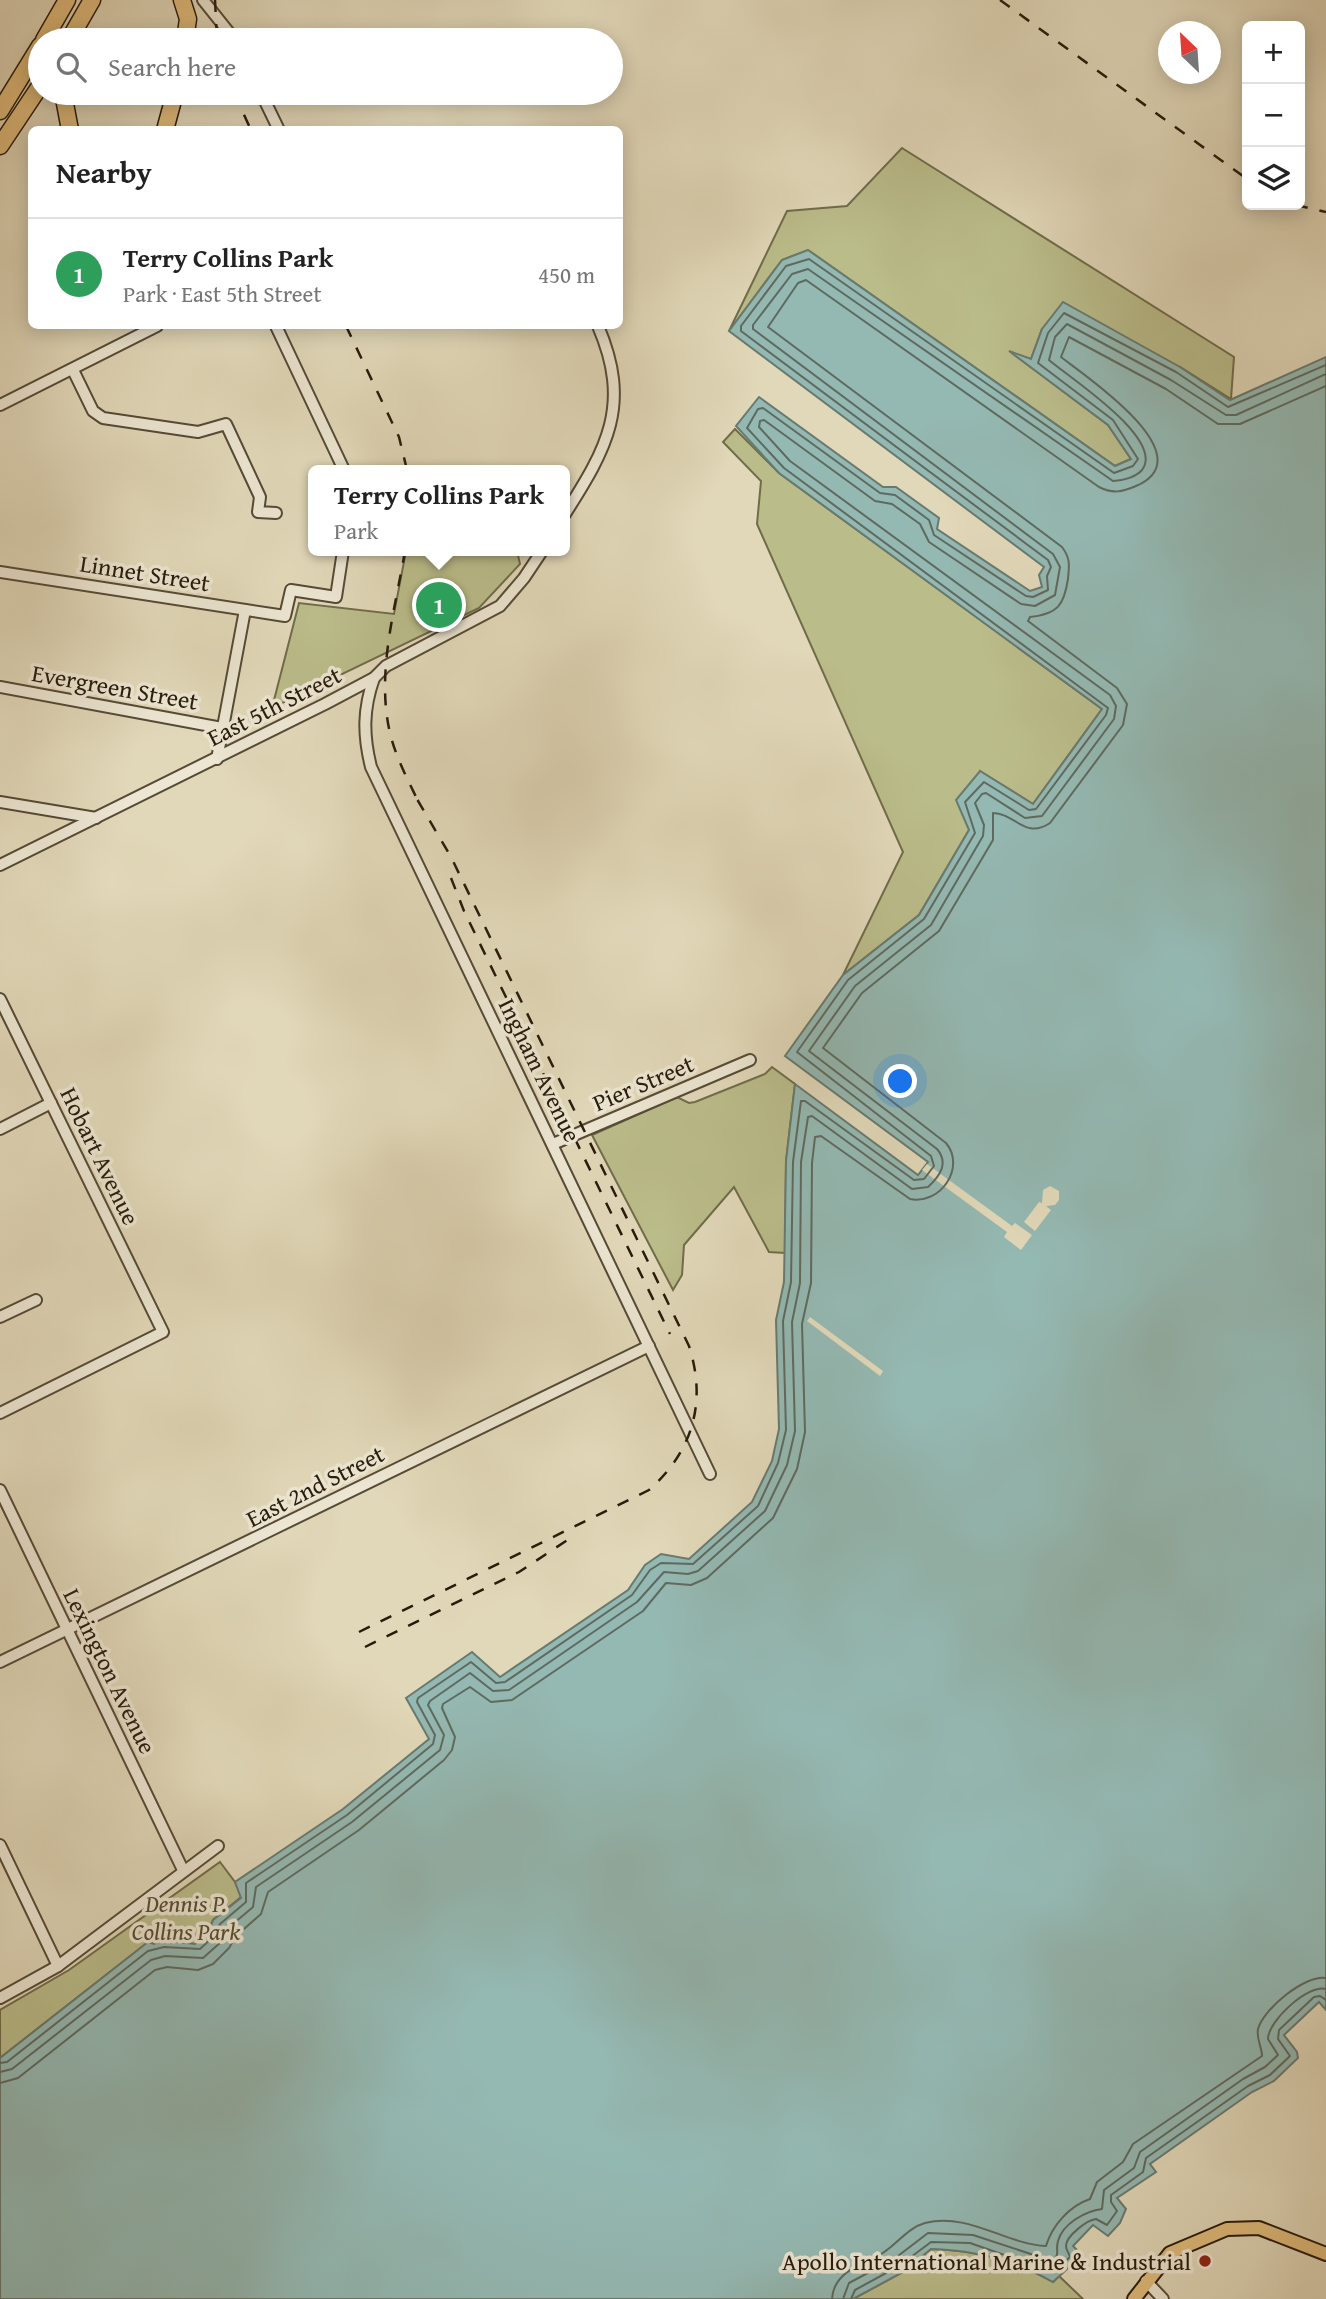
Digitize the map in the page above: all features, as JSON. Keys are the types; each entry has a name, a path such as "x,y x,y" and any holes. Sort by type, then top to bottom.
{"highway":[{"path":"51,28 67,0"},
{"path":"76,28 92,0"},
{"path":"183,0 188,19 187,28"},
{"path":"0,111 28,66"},
{"path":"0,146 28,104"},
{"path":"65,105 69,126"},
{"path":"166,126 172,105"}],"main road":[{"path":"1134,2299 1174,2250 1233,2228 1259,2228 1326,2254"}],"street":[{"path":"203,0 225,28"},
{"path":"267,105 277,126"},
{"path":"0,405 151,329"},
{"path":"277,329 342,465"},
{"path":"570,506 607,443 612,422 611,368 599,329"},
{"path":"72,370 93,411 103,418 184,431 209,430 226,424 260,497 258,512 276,513"},
{"name":"Linnet Street","path":"0,572 285,616 291,590 336,597 342,556"},
{"name":"East 5th Street","path":"0,865 217,759 374,678 386,666 500,606 539,556"},
{"path":"217,759 245,610"},
{"name":"Ingham Avenue","path":"374,678 365,714 366,746 371,767 710,1474"},
{"name":"Evergreen Street","path":"0,687 222,728"},
{"path":"0,802 96,818"},
{"name":"Hobart Avenue","path":"0,999 163,1332 0,1413"},
{"name":"Pier Street","path":"553,1144 750,1059"},
{"path":"0,1129 51,1103"},
{"path":"0,1317 36,1300"},
{"name":"East 2nd Street","path":"0,1662 649,1346"},
{"name":"Lexington Avenue","path":"0,1490 183,1870"},
{"path":"0,1845 58,1966"},
{"path":"0,1998 58,1966 218,1846"},
{"path":"1146,2281 1163,2299"}],"green space":[{"path":"902,148 1234,357 1231,399 1180,367 1042,329 1031,359 1012,353 1108,425 1131,459 1115,466 808,250 782,260 729,331 787,211 847,206"},
{"path":"735,429 779,473 1102,709 1033,804 980,771 969,830 919,915 843,975 903,852 757,524 761,481 723,442"},
{"path":"405,556 518,556 520,564 479,608 272,708 299,603 394,614"},
{"path":"772,1067 795,1084 786,1161 785,1253 769,1252 734,1187 684,1245 682,1275 673,1290 592,1135 677,1097 689,1103 695,1102 765,1074"},
{"name":"Dennis P. Collins Park","path":"220,1862 235,1882 241,1897 213,1920 208,1932 195,1944 162,1940 154,1944 148,1942 0,2058 0,2010 69,1970"},
{"path":"931,2249 963,2251 994,2258 1039,2274 1053,2282 1059,2276 1083,2299 853,2299 903,2272"}],"water":[{"path":"808,250 1115,466 1131,459 1108,425 1009,351 1031,359 1042,329 1063,302 1180,367 1230,400 1326,357 1326,2010 1319,2002 1284,2035 1297,2052 1298,2058 1274,2081 1252,2092 1150,2164 1156,2172 1117,2198 1126,2209 1120,2223 1108,2236 1093,2225 1073,2246 1082,2255 1053,2282 994,2258 931,2249 903,2272 853,2299 0,2299 0,2058 148,1942 154,1944 162,1940 195,1944 208,1932 213,1920 241,1898 235,1882 343,1809 429,1739 406,1698 472,1652 500,1677 628,1590 645,1565 661,1554 689,1559 752,1502 772,1461 779,1429 776,1320 784,1282 786,1161 795,1084 918,1175 928,1162 785,1056 843,975 919,915 969,830 956,800 980,771 1033,804 1102,709 779,473 736,426 759,397 883,487 896,487 939,518 937,529 1030,591 1042,587 1039,575 1044,567 729,331 782,260"}],"pier":[{"path":"927,1164 1012,1226 1015,1223 1032,1235 1021,1250 1004,1237 1007,1232 922,1170"},
{"path":"1050,1186 1059,1191 1059,1200 1055,1205 1046,1206 1051,1210 1035,1231 1024,1222 1039,1202 1042,1203 1043,1190"},
{"path":"810,1317 883,1371 880,1376 807,1321"}],"railway":[{"path":"215,0 216,28"},
{"path":"1000,0 1242,175"},
{"path":"240,105 249,126"},
{"path":"1305,207 1326,212"},
{"path":"347,329 399,437 406,465"},
{"path":"404,556 388,642 386,710 396,751 419,803"},
{"path":"359,1632 649,1490 664,1475 686,1442 696,1406 697,1387 689,1346 451,857 414,794"},
{"path":"451,878 464,911 670,1334"},
{"path":"365,1647 519,1572 572,1537"}],"place":[{"name":"Terry Collins Park","path":"439,605"},
{"name":"Apollo International Marine & Industrial","path":"1205,2261"}]}
